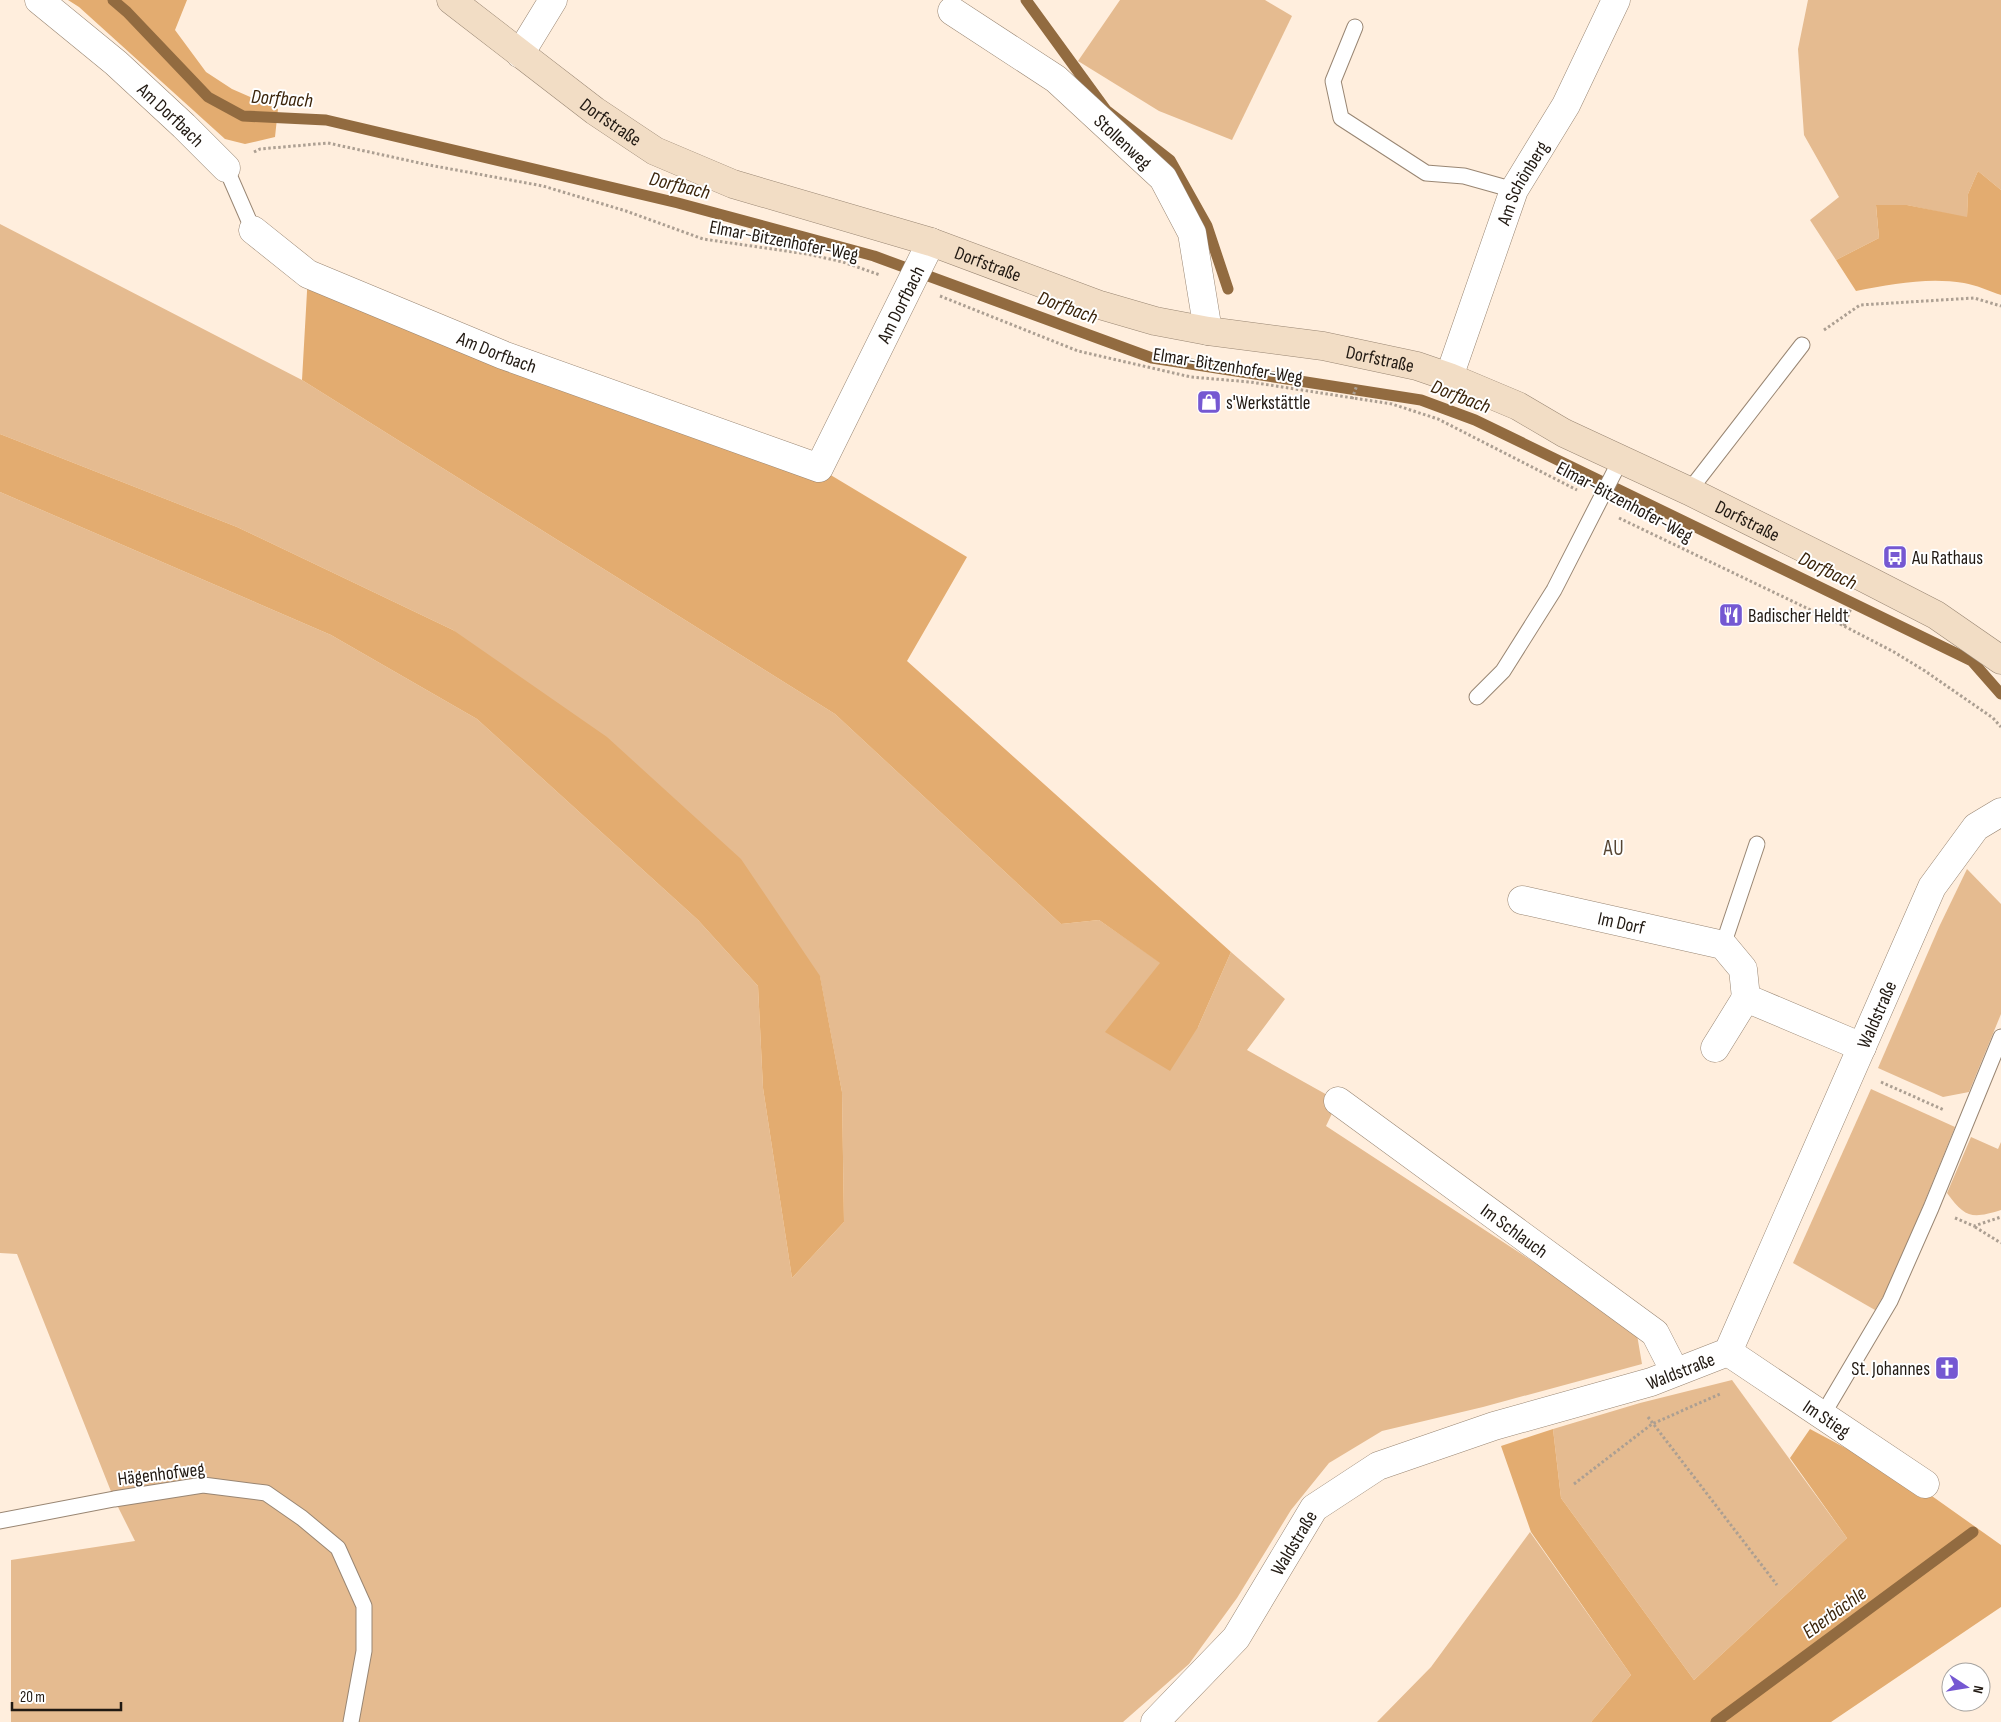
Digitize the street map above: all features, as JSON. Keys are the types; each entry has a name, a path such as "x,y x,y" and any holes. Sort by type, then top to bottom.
{"main road":[{"name":"Dorfstraße","path":"451,0 595,110 655,151 733,184 926,250 1155,321 1208,331 1339,349 1417,366 1449,377 1518,406 1617,466 1689,491 1936,614 2001,660"}],"street":[{"name":"Am Dorfbach","path":"39,0 116,63 226,168"},
{"path":"520,54 552,0"},
{"name":"Am Schönberg","path":"1449,377 1514,190 1566,105 1616,0"},
{"name":"Stollenweg","path":"952,11 1056,79 1163,178 1192,233 1208,331"},
{"name":"Am Dorfbach","path":"253,230 308,274 316,278 503,355 819,468 926,250"},
{"name":"Waldstraße","path":"1155,1722 1236,1638 1314,1508 1378,1466 1494,1426 1651,1382 1728,1352 1932,887 1976,827 2001,812"},
{"name":"Im Dorf","path":"1522,900 1723,945"},
{"path":"1715,1048 1746,998 1743,969 1723,945"},
{"path":"1746,998 1857,1058"},
{"name":"Im Schlauch","path":"1338,1101 1655,1333 1675,1372"},
{"name":"Im Stieg","path":"1728,1352 1925,1484"}],"lane":[{"path":"1355,27 1334,81 1341,118 1426,173 1464,176 1514,190"},
{"name":"Am Dorfbach","path":"226,168 253,230"},
{"path":"1689,491 1802,345"},
{"path":"1477,697 1503,671 1554,590 1617,466"},
{"path":"1723,945 1757,844"},
{"path":"1822,1416 1890,1301 1968,1120 2001,1037"},
{"name":"Hägenhofweg","path":"0,1521 114,1499 203,1485 266,1493 302,1518 338,1548 364,1606 364,1651 351,1722"}],"path":[{"name":"Elmar-Bitzenhofer-Weg","path":"226,168 260,149 328,143 429,165 543,186 626,211 703,239 807,254 843,262 950,299 1078,351 1191,377 1250,382 1392,404 1438,418 1600,499 1618,517 1844,626 1925,671 1993,718 2001,727"},
{"path":"1802,345 1860,304 1974,298 2001,306"},
{"path":"1844,626 1847,616"},
{"path":"1857,1058 1968,1120"},
{"path":"1931,1208 1974,1226 2001,1243"},
{"path":"1974,1226 2001,1217"},
{"path":"1574,1484 1652,1424 1720,1394"},
{"path":"1644,1410 1652,1424 1777,1585"}],"shaded area":[{"path":"68,0 187,0 175,30 206,72 232,89 278,109 275,137 245,144 225,139 79,7"},
{"path":"1120,0 1265,0 1292,16 1232,140 1159,111 1078,61"},
{"path":"1808,0 2001,0 2001,190 1978,171 1968,194 1967,218 1907,205 1876,206 1879,238 1836,260 1810,220 1839,197 1804,135 1798,49"},
{"path":"1978,171 2001,190 2001,295 1969,284 1950,281 1924,281 1856,291 1836,260 1879,238 1876,205 1907,205 1967,217 1968,194"},
{"path":"0,224 302,380 835,714 1061,924 1099,920 1161,963 1198,1027 1231,952 1285,999 1247,1050 1338,1101 1326,1126 1636,1329 1642,1364 1483,1407 1382,1431 1329,1463 1291,1510 1237,1598 1189,1664 1123,1722 11,1722 11,1560 135,1541 114,1499 17,1254 0,1253 0,492 331,635 477,719 698,920 758,986 763,1088 792,1278 844,1222 842,1092 820,977 453,630 237,527 0,434"},
{"path":"308,274 819,468 967,557 907,661 1231,952 1198,1027 1170,1071 1105,1032 1160,963 1099,920 1061,924 835,714 302,380"},
{"path":"0,434 237,527 453,630 607,737 741,859 820,976 842,1092 844,1222 792,1278 763,1088 758,986 698,920 477,719 331,635 0,492"},
{"path":"1967,869 2001,904 2001,1014 1969,1092 1943,1097 1878,1068 1939,927"},
{"path":"1871,1089 1955,1127 1892,1282 1875,1310 1793,1263"},
{"path":"1971,1137 1998,1149 2001,1142 2001,1210 1983,1215 1970,1214 1964,1212 1947,1193"},
{"path":"1732,1380 1847,1538 1694,1680 1561,1498 1553,1429 1640,1403"},
{"path":"1553,1429 1561,1498 1694,1680 1847,1538 1790,1458 1810,1429 1922,1489 2001,1545 2001,1607 1831,1722 1591,1722 1631,1675 1531,1532 1501,1446"},
{"path":"1530,1532 1631,1675 1591,1722 1377,1722 1431,1667"}],"waterway":[{"name":"Dorfbach","path":"113,0 127,12 208,97 243,116 326,120 678,203 874,256 1152,358 1421,400 1475,420 1972,661 2001,694"},
{"path":"1026,0 1106,110 1170,160 1207,226 1228,289"},
{"name":"Eberbächle","path":"1716,1722 1973,1532"}],"place":[{"name":"s'Werkstättle","path":"1209,402"},
{"name":"Au Rathaus","path":"1895,557"},
{"name":"Badischer Heldt","path":"1731,615"},
{"name":"St. Johannes","path":"1947,1368"}],"district":[{"name":"AU","path":"1614,848"}]}
